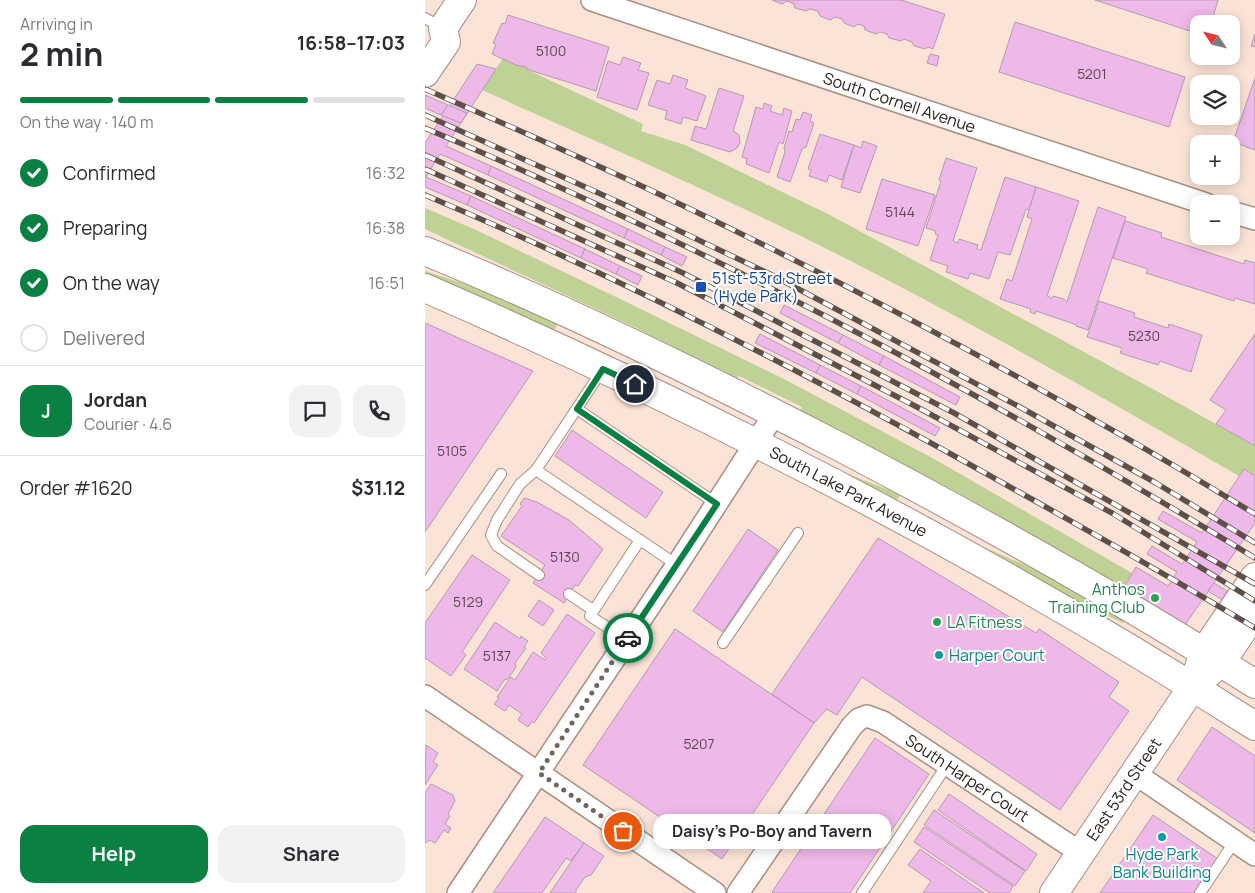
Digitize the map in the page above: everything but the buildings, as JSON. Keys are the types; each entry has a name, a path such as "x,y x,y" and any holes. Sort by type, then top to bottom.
{"main road":[{"path":"425,73 446,42 431,27 462,0"},
{"path":"425,250 579,318 775,413 922,490 1050,562 1213,657 1255,684"},
{"name":"South Lake Park Avenue","path":"425,288 536,336 756,442 906,521 1087,623 1193,686 1255,726"},
{"path":"906,521 922,490"},
{"name":"East 53rd Street","path":"1054,893 1213,657 1255,577"},
{"name":"East 53rd Street","path":"1213,657 1255,612"}],"street":[{"name":"South Cornell Avenue","path":"592,0 1190,199"},
{"path":"1240,215 1255,219"},
{"path":"458,893 677,565 775,413"},
{"path":"425,696 715,893"},
{"name":"South Harper Court","path":"739,893 852,726 859,719 867,716 883,722 1081,853"},
{"path":"1134,773 1255,854"}],"lane":[{"path":"539,575 497,546 491,535 497,520 520,484 536,470 603,369"},
{"path":"577,409 717,504"},
{"path":"536,470 677,565"},
{"path":"425,585 501,474"},
{"path":"723,643 798,533"},
{"path":"627,640 590,616 640,540"},
{"path":"569,594 593,610"},
{"path":"862,893 947,765"},
{"path":"1200,893 1235,841"}],"green space":[{"path":"503,58 516,65 527,67 526,69 643,124 641,131 685,145 828,214 1173,400 1255,446 1255,476 1244,469 1239,476 991,335 795,233 482,90"},
{"path":"425,208 476,230 786,380 936,460 1132,573 1124,587 960,494 800,411 802,407 739,376 736,379 632,326 425,229"},
{"path":"425,271 508,298 556,322 557,326 554,330 550,330 425,276"},
{"path":"835,469 897,493 900,495 896,502"},
{"path":"972,542 1039,571 1125,620 1123,623 1030,579"}],"railway":[{"path":"425,89 635,183 816,271 1038,388 1255,514"},
{"path":"425,115 623,204 774,276 1018,406 1156,483 1255,543"},
{"path":"425,128 638,224 848,328 951,382 1053,439 1255,558"},
{"path":"425,155 683,273 954,413 1255,584"},
{"path":"425,169 677,283 917,407 1112,513 1255,601"},
{"path":"425,195 577,262 800,373 946,451 1255,628"}],"way so far":[{"path":"623,831 539,773 628,638"}],"place":[{"name":"51st-53rd Street (Hyde Park)","path":"701,287"},
{"name":"Anthos Training Club","path":"1155,598"},
{"name":"LA Fitness","path":"937,622"},
{"name":"Harper Court","path":"939,655"},
{"name":"Daisy's Po-Boy and Tavern","path":"623,831"},
{"name":"Hyde Park Bank Building","path":"1162,837"}],"route":[{"path":"628,638 717,504 577,409 603,369 635,384"}]}
